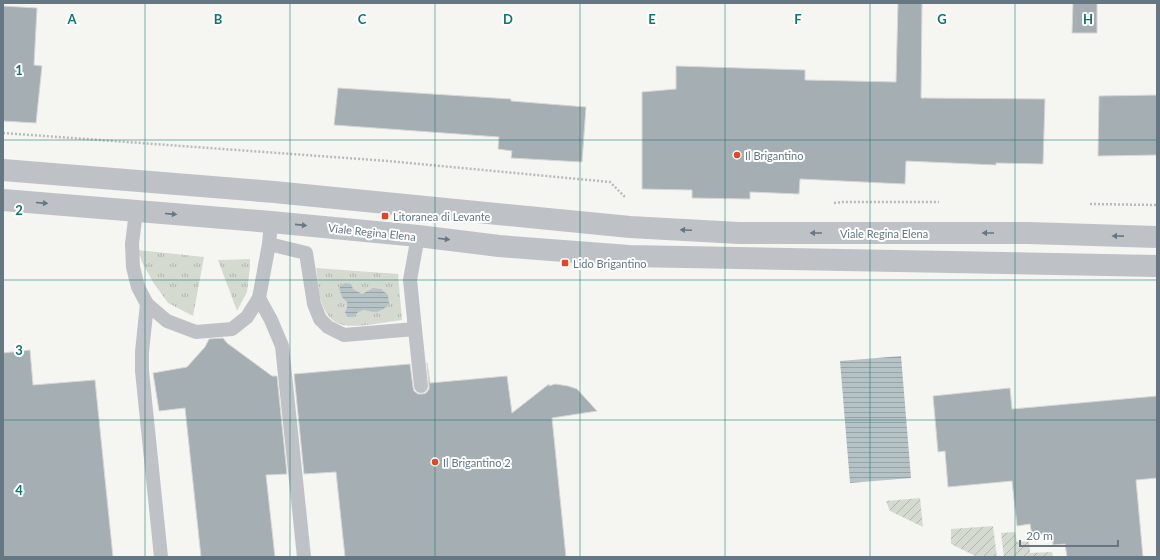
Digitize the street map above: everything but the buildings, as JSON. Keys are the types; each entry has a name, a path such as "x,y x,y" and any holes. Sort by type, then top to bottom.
{"street":[{"name":"Viale Regina Elena","path":"3,170 274,192 622,226 740,233 1028,234 1157,237"},
{"name":"Viale Regina Elena","path":"3,200 271,222 418,236 499,246 629,256 1157,266"},
{"path":"740,233 740,258"},
{"path":"1028,234 1028,264"}],"lane":[{"path":"136,211 132,244 133,267 138,287 147,304 167,321 196,332 232,329 247,317 259,298 269,244 271,222"},
{"path":"418,236 410,280 421,386"},
{"path":"269,244 306,252 314,304 320,319 328,327 344,335 415,329"},
{"path":"259,298 271,320 282,346 304,557"},
{"path":"147,304 142,352 142,372 161,557"}],"path":[{"path":"3,133 388,162 610,182 630,202"},
{"path":"833,203 944,202"},
{"path":"1086,204 1157,205"}],"green space":[{"path":"138,250 204,257 193,316 168,303 153,282 142,262"},
{"path":"250,259 247,292 237,311 218,260"},
{"path":"316,268 398,274 402,320 356,326 343,325 335,322 326,313 322,305"},
{"path":"920,498 923,527 890,511 886,501"},
{"path":"993,526 997,557 977,557 951,544 951,529"},
{"path":"1015,532 1017,542 1029,541 1030,553 1052,552 1053,557 1004,557 1001,533"}],"shaded area":[{"path":"345,283 351,284 353,289 362,294 373,288 381,289 388,295 389,304 378,312 364,310 358,312 353,317 347,317 345,312 347,302 342,297 339,288"},
{"path":"901,356 911,478 850,483 840,361"}],"place":[{"name":"Il Brigantino","path":"737,155"},
{"name":"Litoranea di Levante","path":"385,216"},
{"name":"Lido Brigantino","path":"565,263"},
{"name":"Il Brigantino 2","path":"435,462"}]}
